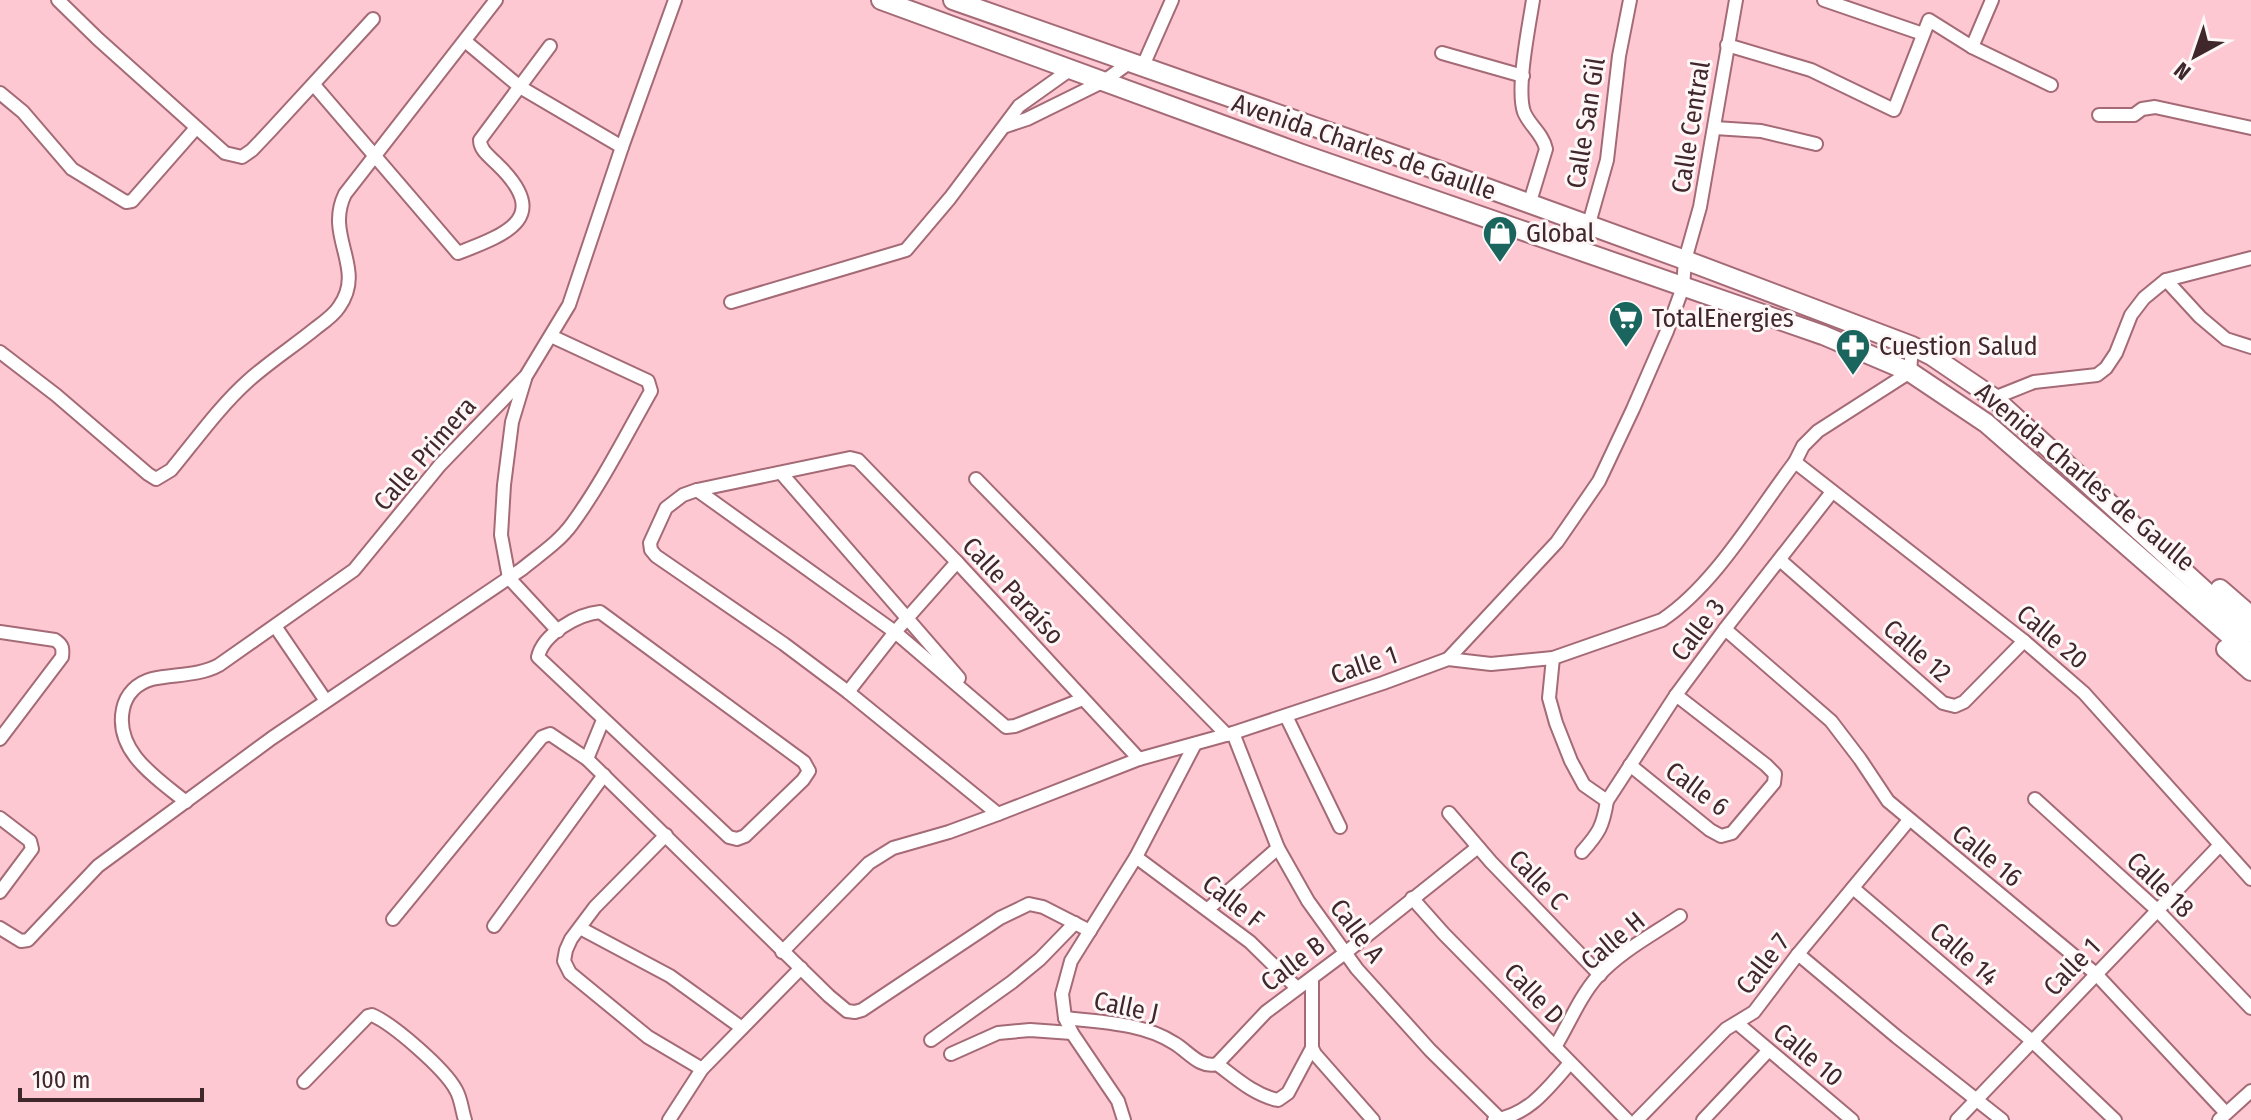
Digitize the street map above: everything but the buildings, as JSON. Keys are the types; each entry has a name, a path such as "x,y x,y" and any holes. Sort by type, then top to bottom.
{"main road":[{"name":"Avenida Charles de Gaulle","path":"881,0 1302,154 1823,335 1910,372 1986,423 2251,633"},
{"name":"Avenida Charles de Gaulle","path":"953,0 995,7 1136,65 1685,260 1932,356 1994,398 2251,654"},
{"path":"2251,616 2184,559 2158,561 2187,614 2251,671"}],"street":[{"path":"58,0 225,153 242,157 314,85 373,19"},
{"path":"0,352 56,395 148,474 156,479 171,470 248,381 340,307 348,286 349,269 338,228 338,215 345,194 496,0"},
{"name":"Calle Primera","path":"186,802 143,766 131,751 124,735 122,715 125,701 131,692 151,679 214,668 354,570 440,465 526,376 569,305 675,0"},
{"path":"1006,126 1027,119 1136,65 1172,0"},
{"path":"1529,205 1546,149 1544,140 1524,112 1523,76 1533,0"},
{"name":"Calle San Gil","path":"1572,247 1588,227 1607,160 1619,56 1630,0"},
{"name":"Calle Central","path":"1448,659 1557,542 1599,481 1645,383 1683,287 1685,260 1700,207 1736,0"},
{"path":"1826,0 1923,34"},
{"path":"1972,47 1992,0"},
{"path":"1727,45 1811,70 1894,110 1929,20 1972,47 2051,85"},
{"path":"465,41 520,87 622,147"},
{"path":"314,85 458,253 483,244 517,223 523,213 524,202 513,179 479,144 550,46"},
{"path":"1442,53 1523,76"},
{"path":"731,302 906,250 950,198 1019,106 1071,69"},
{"path":"0,93 23,112 72,169 126,202 132,201 196,128"},
{"path":"2099,115 2134,115 2142,109 2155,107 2251,128"},
{"path":"1715,128 1761,131 1816,144"},
{"path":"1994,398 2034,382 2097,375 2116,353 2131,315 2144,298 2166,280 2251,258"},
{"path":"2166,280 2200,317 2226,339 2251,347"},
{"path":"0,928 21,941 28,940 98,866 272,738 553,545 571,525 651,391 648,381 551,336"},
{"path":"1910,372 1912,346"},
{"name":"Calle 1","path":"782,952 869,863 883,853 998,814 1139,759 1286,716 1448,659 1491,664 1553,658 1662,620 1676,611 1711,575 1795,462 1803,446 1818,431 1910,372"},
{"path":"526,376 512,422 501,535 509,578 558,631"},
{"name":"Calle Paraíso","path":"782,474 850,458 858,460 1139,759"},
{"name":"Calle 20","path":"1795,462 2024,641 2084,693 2251,879"},
{"path":"976,700 908,617 782,474 697,490 683,495 666,508 650,543 656,556 848,692 998,814"},
{"path":"976,479 1230,734"},
{"path":"697,490 895,632 1006,727 1083,699"},
{"name":"Calle 3","path":"1582,852 1600,832 1607,801 1676,695 1832,492"},
{"name":"Calle 12","path":"1780,560 1943,703 1955,706 1964,702 2024,641"},
{"path":"848,692 895,632 957,562"},
{"path":"600,612 804,762 809,771 745,836 737,839 729,837 538,657 540,648 558,631 588,613 600,612"},
{"path":"275,626 326,701"},
{"name":"Calle 16","path":"1725,629 1831,721 1888,801 2096,974 2222,1117"},
{"path":"0,632 55,640 63,650 62,657 0,739"},
{"path":"1553,658 1549,698 1556,723 1584,785 1607,801"},
{"name":"Calle 6","path":"1630,765 1721,836 1732,833 1774,783 1775,774 1766,765 1676,695"},
{"path":"1286,716 1340,827"},
{"path":"587,759 603,720"},
{"path":"393,919 542,737 550,734 587,759 782,952 847,1011 862,1010 1029,904 1043,907 1090,931"},
{"name":"Calle A","path":"1230,734 1278,848 1308,901 1357,969 1495,1119"},
{"path":"1124,1120 1118,1101 1072,1033 1065,1018 1062,994 1071,961 1136,857 1195,744"},
{"path":"494,926 604,775"},
{"name":"Calle 18","path":"2035,799 2157,910 2251,1008"},
{"name":"Calle C","path":"1449,813 1600,975"},
{"path":"0,818 32,845 0,892"},
{"name":"Calle 7","path":"1637,1120 1726,1029 1754,1012 1909,820"},
{"path":"666,835 595,907 566,950 564,961 570,973 648,1037 702,1069"},
{"name":"Calle 1","path":"1957,1120 2220,845"},
{"name":"Calle B","path":"1217,1064 1266,1012 1478,847"},
{"path":"1208,909 1278,848"},
{"name":"Calle F","path":"1136,857 1250,942 1297,988"},
{"name":"Calle 14","path":"1853,888 2032,1041 2115,1120"},
{"name":"Calle D","path":"1412,898 1627,1120"},
{"name":"Calle H","path":"1555,1047 1600,975 1622,955 1680,916"},
{"path":"931,1040 1012,982 1075,923"},
{"path":"580,928 670,976 742,1028"},
{"path":"1798,954 2002,1120"},
{"path":"669,1120 702,1069 801,968"},
{"path":"1312,978 1312,1048 1373,1120"},
{"path":"304,1082 372,1015 432,1062 457,1090 465,1120"},
{"name":"Calle J","path":"1065,1018 1147,1030 1173,1042 1202,1064 1217,1064 1251,1090 1278,1100 1288,1093 1312,1048"},
{"name":"Calle 10","path":"1737,1023 1844,1118"},
{"path":"951,1054 998,1033 1030,1030 1072,1033"},
{"path":"1703,1120 1768,1051"},
{"path":"1495,1119 1519,1113 1545,1091 1570,1063"},
{"path":"2222,1117 2251,1091"}],"place":[{"name":"Global","path":"1500,264"},
{"name":"TotalEnergies","path":"1626,349"},
{"name":"Cuestion Salud","path":"1853,377"}]}
